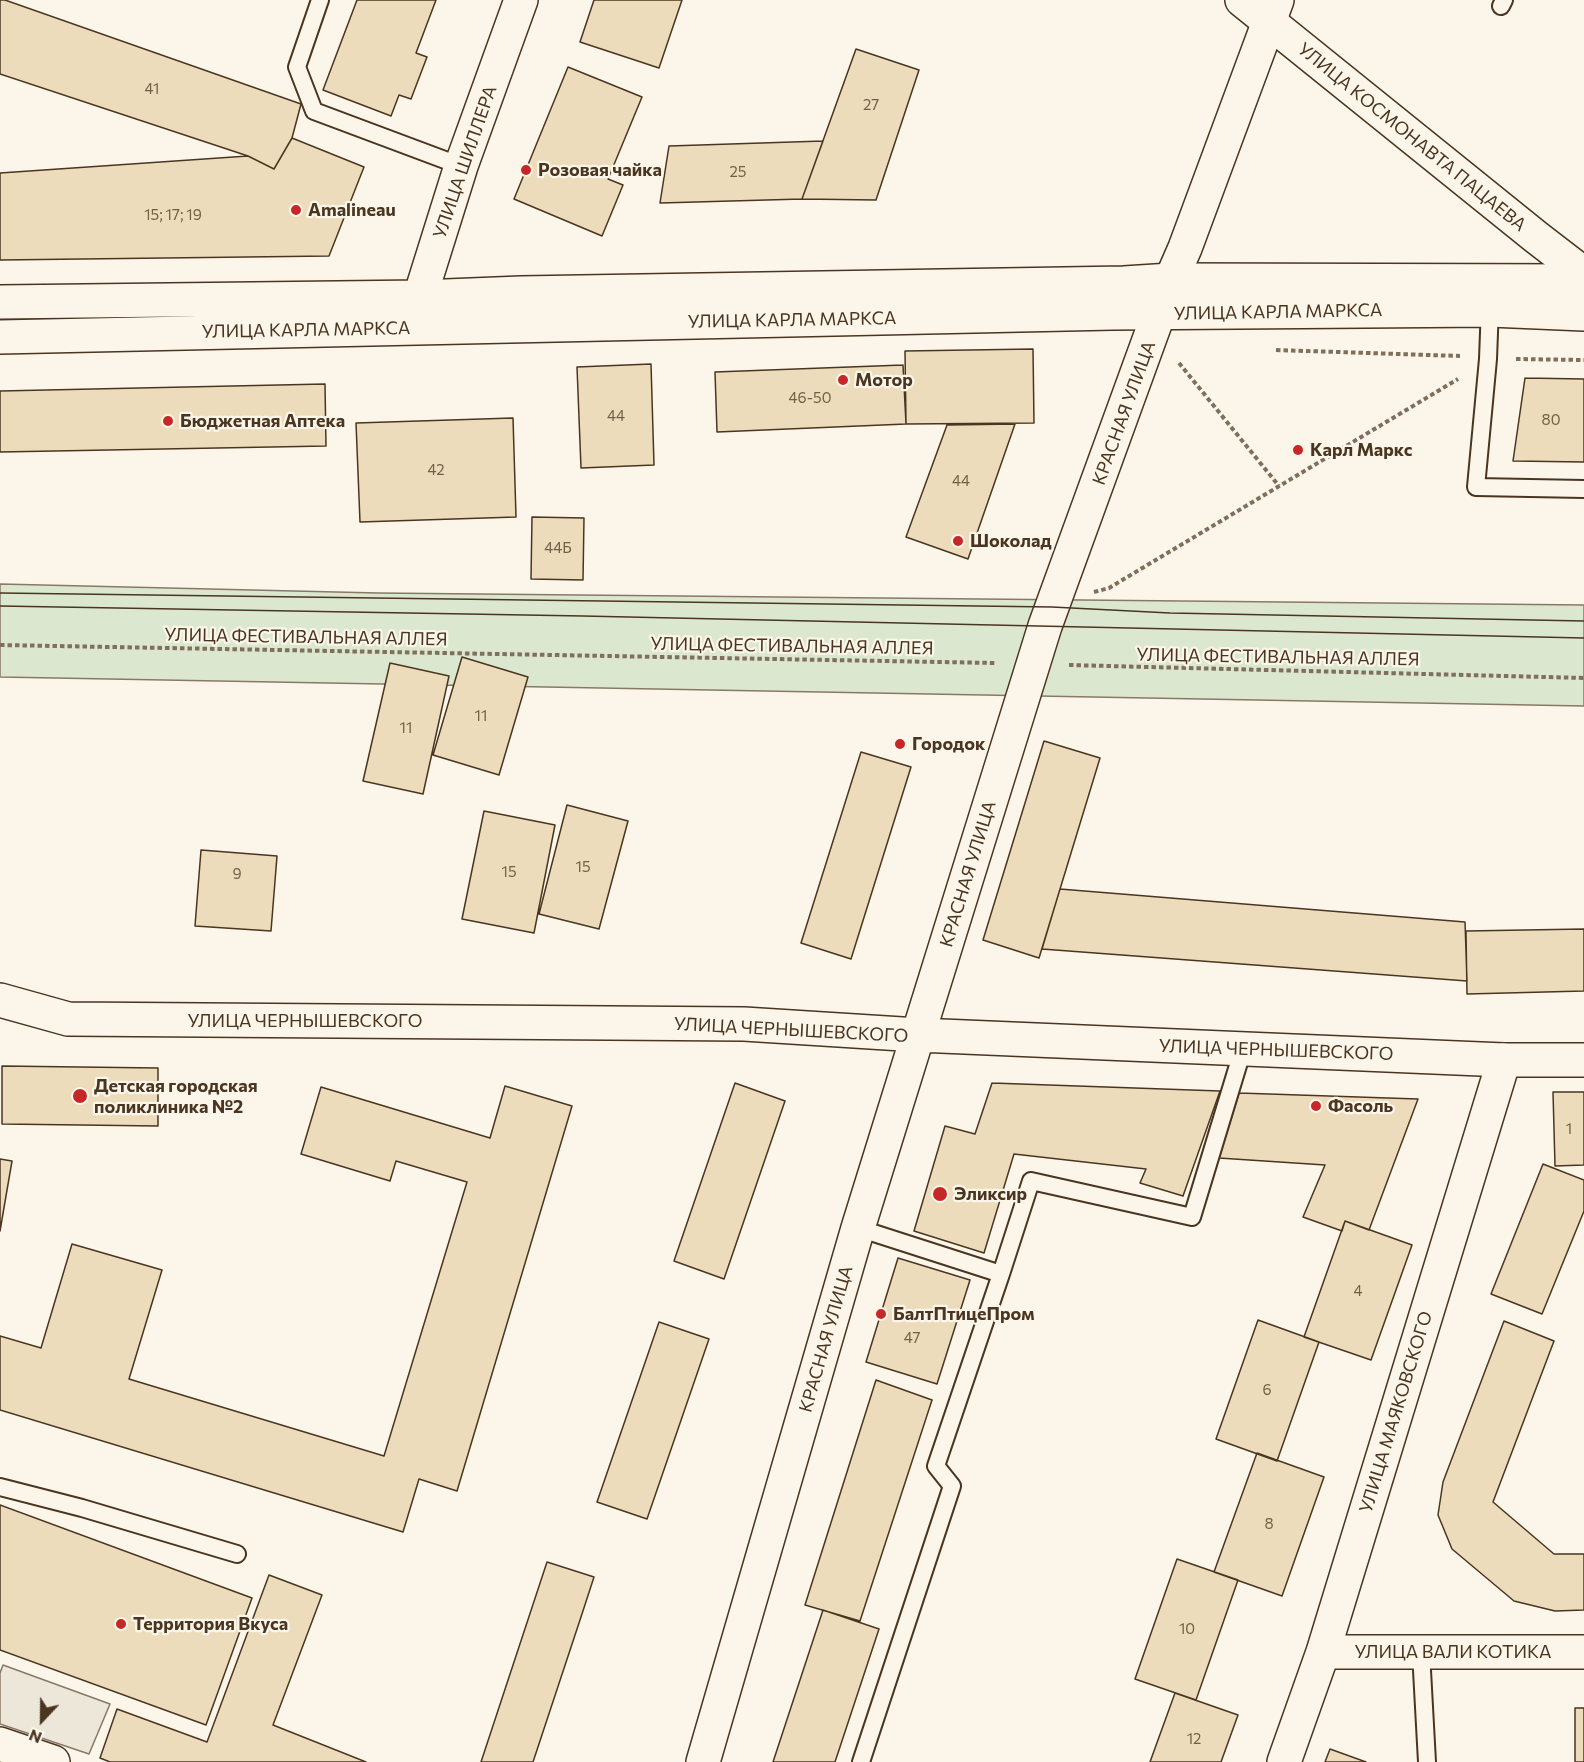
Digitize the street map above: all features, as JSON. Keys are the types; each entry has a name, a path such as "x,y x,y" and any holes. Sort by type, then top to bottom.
{"street":[{"name":"УЛИЦА ШИЛЛЕРА","path":"419,312 461,166 521,0"},
{"name":"УЛИЦА КОСМОНАВТА ПАЦАЕВА","path":"1242,0 1273,10 1536,237 1584,274"},
{"name":"КРАСНАЯ УЛИЦА","path":"703,1762 858,1228 1045,626 1171,280 1273,10"},
{"name":"УЛИЦА КАРЛА МАРКСА","path":"0,337 419,312 521,293 1124,283 1171,280 1490,296 1584,314"},
{"name":"УЛИЦА КАРЛА МАРКСА","path":"0,302 419,312 1160,313 1490,296 1584,281"},
{"name":"УЛИЦА ЧЕРНЫШЕВСКОГО","path":"0,1000 68,1019 744,1024 918,1035 1243,1049 1504,1060 1584,1060"},
{"name":"УЛИЦА МАЯКОВСКОГО","path":"1284,1762 1323,1652 1504,1060"},
{"name":"УЛИЦА ВАЛИ КОТИКА","path":"1323,1652 1584,1652"},
{"path":"0,1744 53,1762"}],"lane":[{"path":"320,0 297,67 315,111 461,166"},
{"path":"1490,296 1488,359 1476,487 1584,489"},
{"path":"861,1762 952,1486 936,1466 1031,1181 1192,1217 1243,1049"},
{"path":"858,1228 1001,1274"},
{"path":"0,1488 82,1508 237,1554"},
{"path":"1421,1652 1427,1762"}],"path":[{"path":"1172,355 1280,486"},
{"path":"1092,592 1109,588 1461,377"},
{"name":"УЛИЦА ФЕСТИВАЛЬНАЯ АЛЛЕЯ","path":"0,645 1034,664 1584,678"}],"green space":[{"path":"0,584 378,593 1584,605 1584,706 0,677"}],"shaded area":[{"path":"3,1665 110,1704 89,1754 0,1724 0,1673"}],"building":[{"path":"0,0 301,104 292,138 274,169 248,156 0,74"},
{"path":"357,0 436,0 416,53 427,57 411,99 399,95 391,116 323,90"},
{"path":"594,0 682,0 659,68 580,42"},
{"path":"856,49 919,70 876,200 802,199"},
{"path":"568,67 642,97 608,179 623,185 602,236 514,199"},
{"path":"292,138 364,167 329,256 0,260 0,173 248,156 274,169"},
{"path":"823,141 802,199 660,203 669,146"},
{"path":"1033,349 1034,423 906,424 905,351"},
{"path":"651,364 654,465 581,468 577,367"},
{"path":"903,365 906,424 717,432 715,372"},
{"path":"1525,378 1584,379 1584,462 1513,461"},
{"path":"325,384 326,446 0,452 0,391"},
{"path":"513,418 516,517 360,522 356,423"},
{"path":"1015,424 968,559 906,537 947,425"},
{"path":"532,517 584,518 583,580 531,579"},
{"path":"462,657 528,677 499,775 433,755"},
{"path":"390,663 449,676 423,794 363,781"},
{"path":"1044,741 1100,758 1039,958 983,940"},
{"path":"861,752 911,767 851,959 801,943"},
{"path":"567,805 628,821 599,929 539,914"},
{"path":"484,811 555,825 534,933 462,919"},
{"path":"201,850 277,856 271,931 195,926"},
{"path":"1060,889 1465,922 1467,981 1042,949"},
{"path":"1584,929 1584,991 1467,994 1466,931"},
{"name":"Детская городская поликлиника №2","path":"2,1066 158,1068 158,1126 2,1124"},
{"path":"735,1083 785,1101 724,1279 674,1261"},
{"path":"992,1083 1220,1091 1183,1196 1140,1183 1146,1169 1014,1154 984,1253 914,1231 945,1126 975,1134"},
{"path":"505,1086 572,1106 457,1491 419,1479 403,1532 0,1410 0,1336 41,1348 72,1244 162,1270 129,1379 384,1456 467,1182 396,1161 390,1181 301,1154 321,1087 490,1138"},
{"path":"1553,1092 1584,1092 1584,1165 1555,1166"},
{"path":"1239,1093 1418,1099 1369,1230 1345,1221 1342,1231 1303,1217 1325,1165 1219,1158"},
{"path":"0,1159 12,1161 0,1231"},
{"path":"1543,1164 1584,1180 1584,1211 1542,1314 1491,1294"},
{"path":"1345,1221 1412,1245 1371,1360 1304,1337"},
{"path":"898,1258 970,1280 937,1384 866,1362"},
{"path":"1258,1320 1319,1342 1277,1461 1216,1439"},
{"path":"1504,1321 1554,1341 1493,1502 1554,1554 1584,1554 1584,1610 1555,1611 1514,1601 1452,1549 1438,1515 1443,1482"},
{"path":"659,1322 709,1339 647,1519 597,1502"},
{"path":"876,1380 932,1400 860,1621 805,1605"},
{"path":"1257,1453 1324,1477 1282,1596 1214,1572"},
{"name":"Территория Вкуса","path":"0,1505 252,1598 206,1725 0,1650"},
{"path":"1177,1559 1238,1580 1196,1700 1135,1679"},
{"path":"547,1562 594,1577 580,1620 533,1762 481,1762"},
{"path":"269,1575 322,1595 273,1725 366,1762 110,1762 100,1758 117,1709 207,1742"},
{"path":"823,1610 879,1629 835,1762 773,1762"},
{"path":"1175,1693 1238,1715 1221,1762 1150,1762"},
{"path":"1575,1708 1584,1708 1584,1762 1575,1762"},
{"path":"1330,1749 1366,1762 1325,1762"}],"tram line":[{"path":"0,593 1052,607 1170,613 1584,621"},
{"path":"0,606 1584,638"}],"place":[{"name":"Розовая чайка","path":"526,170"},
{"name":"Amalineau","path":"296,210"},
{"name":"Мотор","path":"843,380"},
{"name":"Бюджетная Аптека","path":"168,421"},
{"name":"Карл Маркс","path":"1298,450"},
{"name":"Шоколад","path":"958,541"},
{"name":"Городок","path":"900,744"},
{"name":"Детская городская поликлиника №2","path":"80,1096"},
{"name":"Фасоль","path":"1316,1106"},
{"name":"Эликсир","path":"940,1194"},
{"name":"БалтПтицеПром","path":"881,1314"},
{"name":"Территория Вкуса","path":"121,1624"}]}
